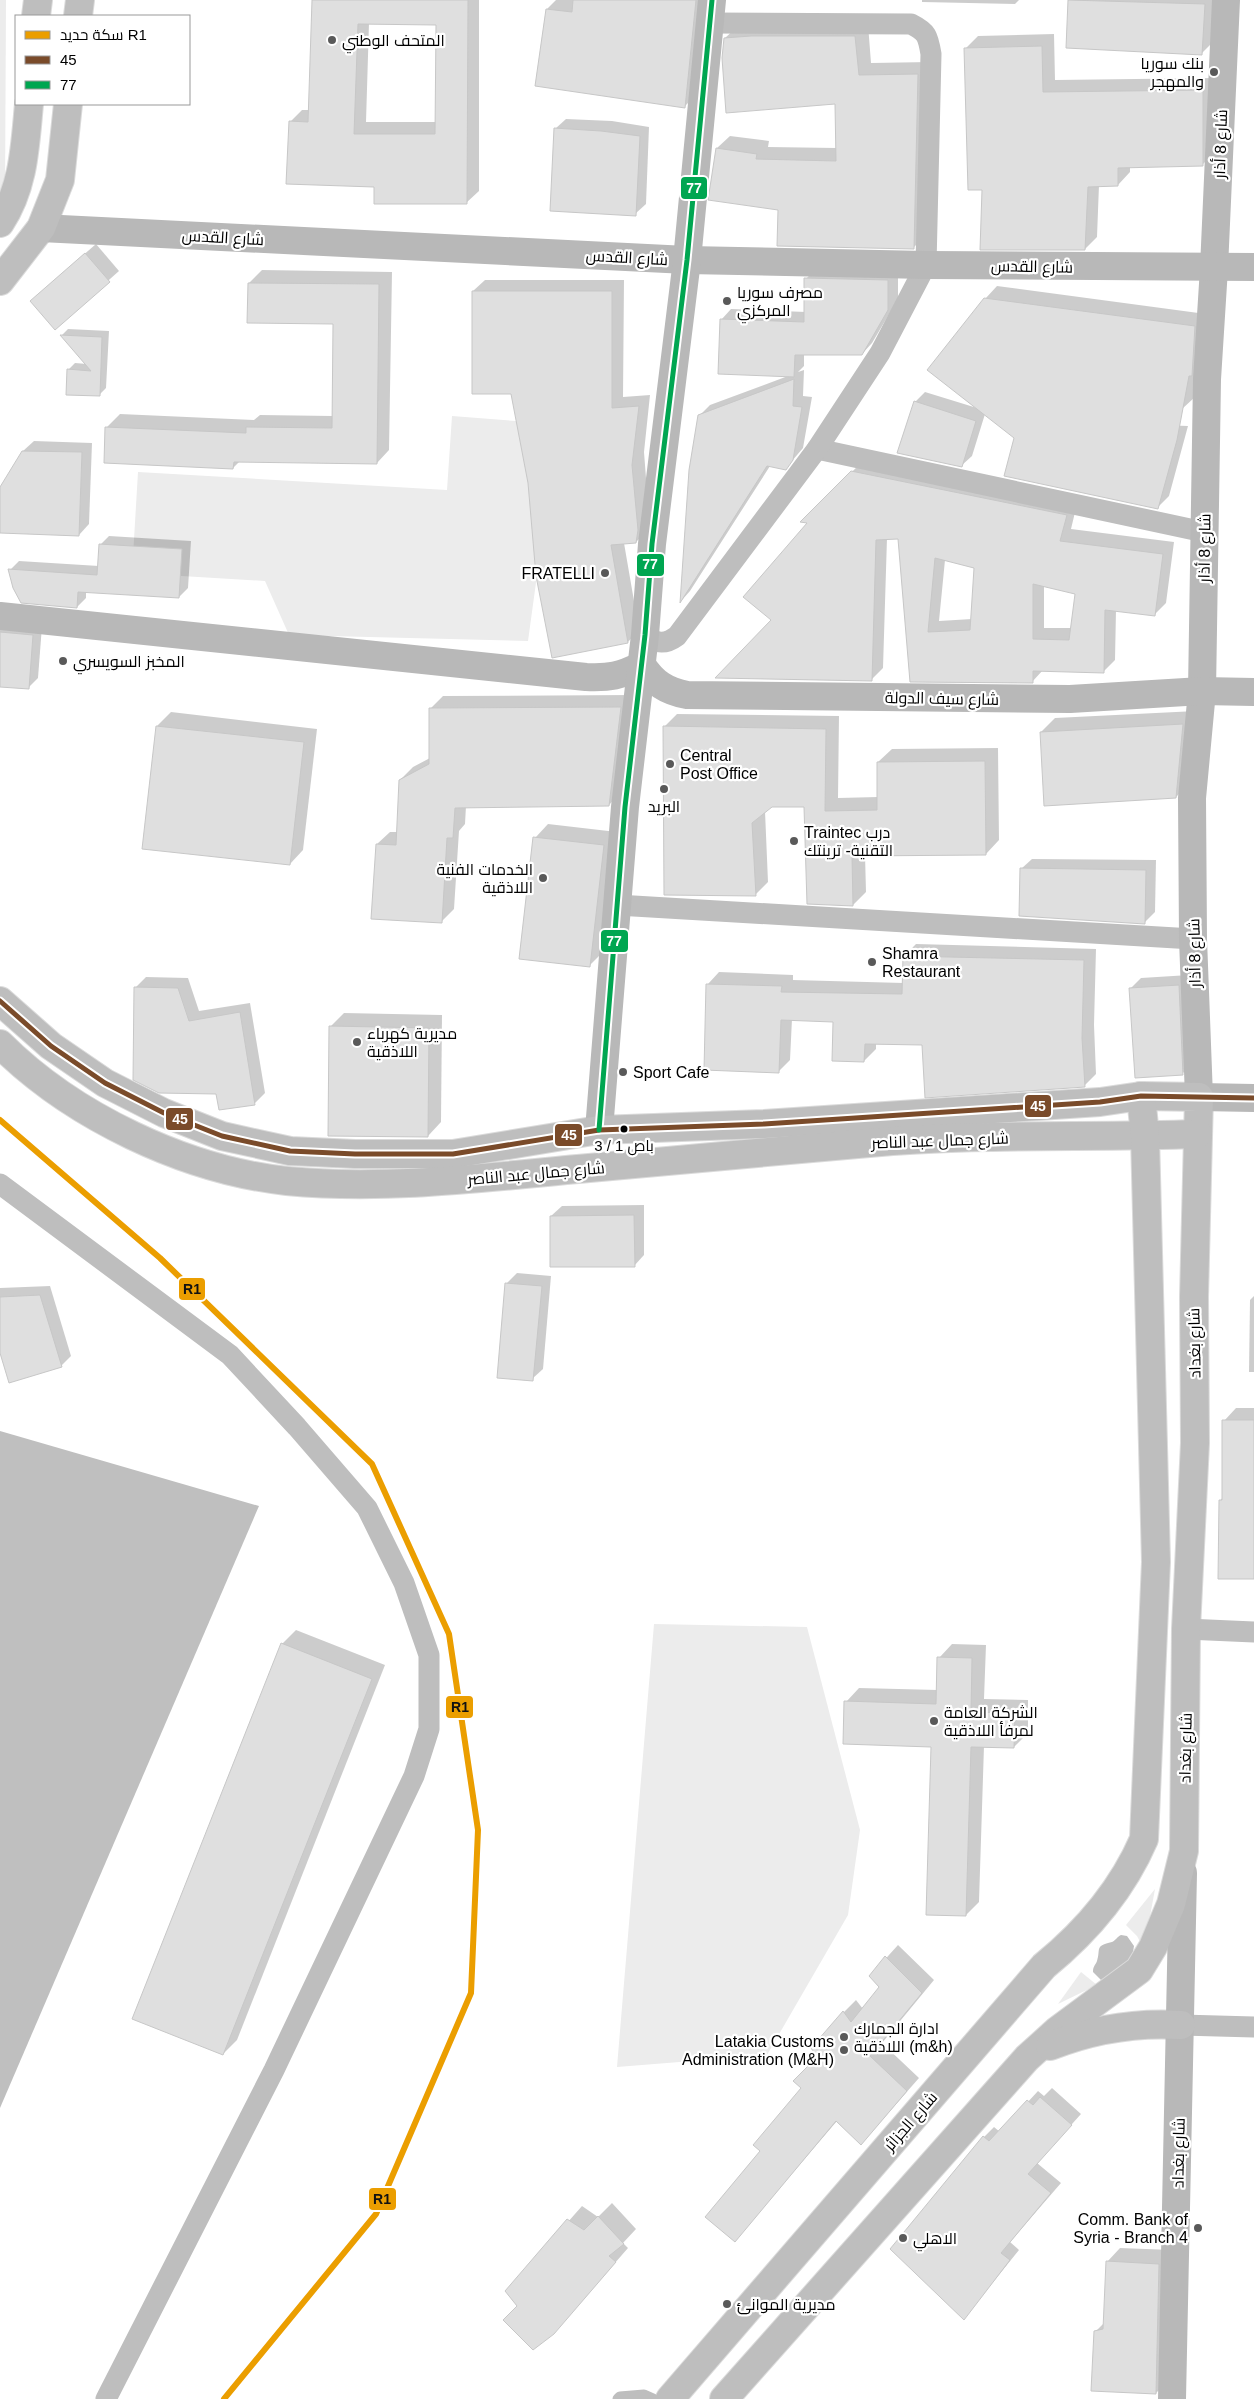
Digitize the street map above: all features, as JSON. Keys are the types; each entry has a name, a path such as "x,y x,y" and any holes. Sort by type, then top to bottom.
{"main road":[{"path":"36,15 38,0"},
{"path":"78,15 80,0"},
{"path":"0,223 9,210 23,171 29,105"},
{"path":"0,281 41,228 60,180 68,105"},
{"path":"23,171 60,180"},
{"name":"شارع جمال عبد الناصر","path":"0,1001 50,1046 105,1083 164,1113 232,1138 290,1151 355,1154 453,1154 599,1130 764,1124 1100,1102 1142,1096 1199,1097"},
{"name":"شارع جمال عبد الناصر","path":"0,1044 47,1084 90,1113 136,1137 184,1157 234,1171 285,1180 361,1185 469,1179 924,1138 1198,1134"},
{"path":"1142,1096 1145,1136"},
{"name":"شارع بغداد","path":"1184,1851 1186,1630 1195,1443 1194,1297 1199,1097"},
{"name":"شارع الجزائر","path":"668,2399 1044,1966 1078,1936 1102,1910 1133,1866 1144,1839 1156,1562 1145,1136"},
{"path":"724,2399 1026,2058 1058,2030 1139,1970 1153,1947 1171,1904 1184,1851"},
{"path":"1026,2058 1050,2046 1101,2029 1128,2025 1181,2025"}],"street":[{"name":"شارع 8 أذار","path":"1199,1097 1193,939 1192,798 1202,691 1207,379 1226,0"},
{"path":"599,1130 626,807 645,635 652,544 687,260 711,12 911,24 923,30 929,39 931,54 926,265 880,353 817,449 677,636 670,642 660,643 645,635"},
{"name":"شارع القدس","path":"41,228 687,260 926,265 1254,267"},
{"path":"817,449 1204,532"},
{"path":"0,616 586,677 611,677 624,674 642,665"},
{"name":"شارع سيف الدولة","path":"642,665 650,677 660,686 673,692 688,695 1070,699 1202,691 1254,692"},
{"path":"618,905 1193,939"},
{"path":"1199,1097 1254,1098"},
{"path":"4,1190 230,1355 297,1426 368,1508 404,1583 429,1655 429,1729 414,1776 274,2070 106,2399"},
{"path":"1186,1630 1254,1632"},
{"name":"شارع بغداد","path":"1172,2399 1184,1851"},
{"path":"1181,2025 1254,2027"}],"lane":[{"path":"618,2399 620,2397 644,2395 668,2399"}],"shaded area":[{"path":"0,0 6,0 5,196 0,197"},
{"path":"452,416 558,422 528,641 289,635 265,581 132,573 138,472 447,490"},
{"path":"0,1431 259,1506 0,2108"},
{"path":"654,1624 807,1627 860,1830 848,1915 767,2055 617,2067"},
{"path":"1155,1889 1144,1949 1137,1936 1126,1925"},
{"path":"1121,1935 1127,1936 1134,1946 1131,1964 1105,1981 1101,1980 1093,1972 1099,1948"},
{"path":"1081,1972 1097,1985 1058,2004"}],"building":[{"path":"312,0 468,0 467,204 374,204 374,187 286,184 289,121 308,122","holes":["358,24 436,25 435,134 354,134"]},
{"path":"573,0 696,0 685,108 535,86 546,9 572,12"},
{"path":"1068,0 1205,4 1202,55 1066,48"},
{"path":"751,36 855,36 859,75 918,74 914,249 777,246 778,210 708,200 716,148 757,154 756,159 836,161 835,104 726,113 722,58 724,38"},
{"path":"1042,46 1043,92 1203,90 1203,166 1118,168 1118,186 1088,187 1085,250 980,250 982,190 968,190 964,48"},
{"path":"554,128 640,136 636,216 550,211"},
{"path":"85,253 110,282 55,330 30,301"},
{"path":"804,278 888,280 888,310 862,355 795,355 794,377 718,374 720,319 804,322"},
{"path":"248,283 379,284 377,464 234,462 233,469 104,463 105,427 246,433 246,427 332,428 333,324 247,323"},
{"path":"472,291 612,291 612,408 639,406 632,465 638,530 636,543 611,545 628,643 552,658 536,576 528,483 511,394 472,394"},
{"path":"984,298 1195,326 1192,376 1189,376 1177,440 1158,509 1004,476 1014,438 927,370"},
{"path":"60,335 102,337 100,396 66,395 67,369 91,371"},
{"path":"794,379 793,406 802,407 793,460 786,470 767,466 680,603 689,470 698,415"},
{"path":"914,401 976,421 962,467 897,453"},
{"path":"22,451 82,452 79,536 0,533 0,487"},
{"path":"851,471 1067,515 1060,541 1163,554 1155,616 1105,610 1104,673 1033,671 1033,683 910,682 898,539 876,540 872,681 715,678 771,620 743,597 807,523 800,522","holes":["935,558 974,568 970,630 928,632","1033,584 1075,594 1069,640 1033,639"]},
{"path":"99,544 182,549 179,598 78,592 77,608 21,603 13,588 8,569 97,575"},
{"path":"0,632 33,635 29,689 0,687"},
{"path":"621,707 609,806 455,808 453,838 447,838 442,923 371,919 376,844 396,845 399,780 429,764 429,708"},
{"path":"1183,724 1176,798 1044,806 1040,732"},
{"path":"156,726 304,742 290,865 142,849"},
{"path":"663,726 826,729 825,811 877,810 877,762 985,761 986,855 852,856 853,906 807,904 804,807 772,807 752,823 756,896 664,895"},
{"path":"533,837 604,845 590,967 519,959"},
{"path":"1020,868 1146,870 1145,924 1019,916"},
{"path":"903,956 1084,960 1082,1038 1085,1087 925,1098 922,1045 865,1044 864,1062 832,1061 833,1022 781,1020 779,1073 704,1070 706,984 782,986 781,992 902,994"},
{"path":"1179,985 1183,1075 1135,1078 1129,988"},
{"path":"134,987 178,988 189,1021 240,1012 255,1105 219,1110 216,1094 159,1093 133,1080"},
{"path":"329,1026 429,1028 428,1137 328,1136"},
{"path":"634,1215 635,1267 550,1267 550,1216"},
{"path":"505,1283 542,1286 533,1381 497,1378"},
{"path":"40,1295 62,1367 9,1383 0,1353 0,1297"},
{"path":"1222,1420 1254,1420 1254,1579 1218,1579 1219,1500 1222,1500"},
{"path":"281,1643 372,1679 223,2055 132,2019"},
{"path":"937,1657 972,1658 971,1712 1015,1713 1014,1748 971,1747 966,1916 926,1915 931,1747 843,1744 844,1701 936,1704"},
{"name":"Latakia Customs Administration (M&H)","path":"885,1956 922,1993 870,2056 907,2091 861,2145 836,2121 735,2242 705,2217 760,2151 753,2145 801,2088 793,2081 817,2057 811,2048 843,2011 851,2022 879,1987 869,1976"},
{"path":"1040,2097 1072,2125 1028,2174 1051,2193 1001,2253 1010,2260 964,2320 890,2249 983,2136 989,2141 1027,2100 1033,2105"},
{"path":"598,2216 624,2244 609,2256 616,2262 554,2334 533,2350 503,2320 517,2306 505,2291 567,2219 584,2230"},
{"path":"1106,2261 1159,2264 1156,2394 1091,2391 1094,2331 1103,2329"}],"rail line":[{"name":"R1","path":"0,1120 160,1258 372,1464 449,1634 478,1830 471,1993 376,2214 224,2399"}],"transit line":[{"name":"77","path":"599,1130 625,807 645,635 652,544 687,260 712,0"},
{"name":"45","path":"0,1001 51,1046 105,1083 164,1113 222,1136 290,1151 355,1154 453,1154 599,1130 764,1124 1100,1102 1141,1096 1254,1098"}],"place":[{"name":"المتحف الوطني","path":"332,40"},
{"name":"بنك سوريا والمهجر","path":"1214,72"},
{"name":"مصرف سوريا المركزي","path":"727,301"},
{"name":"FRATELLI","path":"605,573"},
{"name":"المخبز السويسري","path":"63,661"},
{"name":"Central Post Office","path":"670,764"},
{"name":"البريد","path":"664,789"},
{"name":"Traintec درب التقنية- ترينتك","path":"794,841"},
{"name":"الخدمات الفنية اللاذقية","path":"543,878"},
{"name":"Shamra Restaurant","path":"872,962"},
{"name":"مديرية كهرباء اللاذقية","path":"357,1042"},
{"name":"Sport Cafe","path":"623,1072"},
{"name":"باص 1 / 3","path":"624,1129"},
{"name":"الشركة العامة لمرفأ اللاذقية","path":"934,1721"},
{"name":"ادارة الجمارك اللاذقية (m&h)","path":"844,2037"},
{"name":"Latakia Customs Administration (M&H)","path":"844,2050"},
{"name":"Comm. Bank of Syria - Branch 4","path":"1198,2228"},
{"name":"الاهلي","path":"903,2238"},
{"name":"مديرية الموانئ","path":"727,2304"}]}
